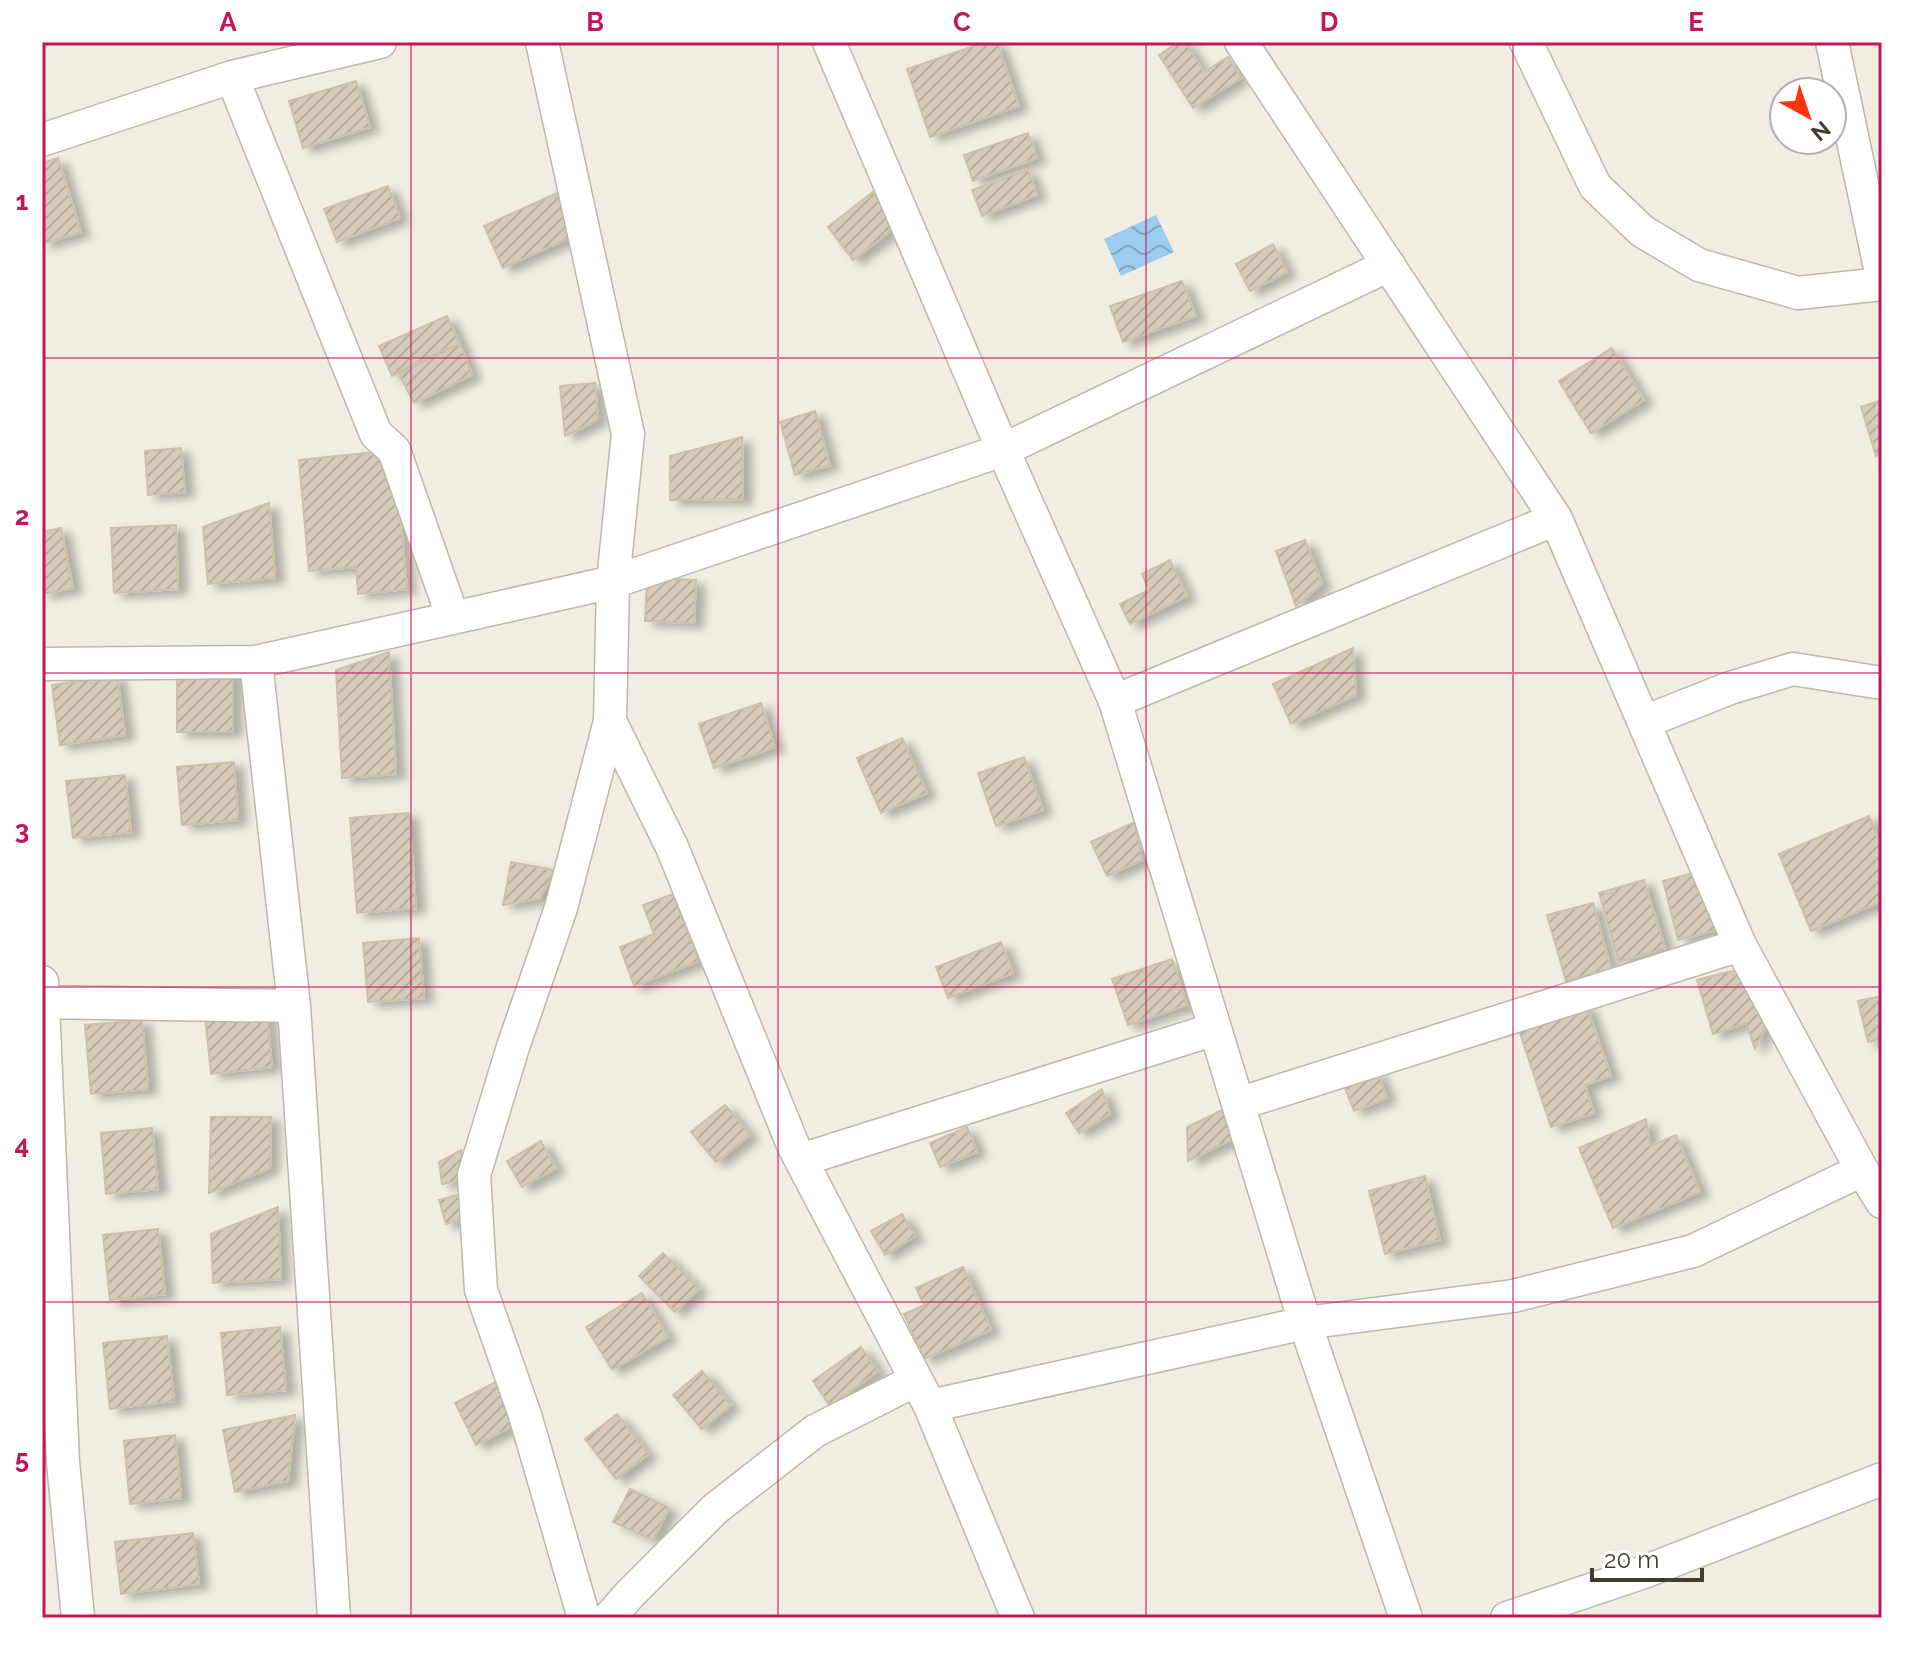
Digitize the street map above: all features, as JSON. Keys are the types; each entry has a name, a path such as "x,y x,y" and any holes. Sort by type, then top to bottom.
{"street":[{"path":"42,140 232,77 278,54 380,42"},
{"path":"542,42 628,434 613,582 610,721 561,908 513,1047 474,1175 481,1290 525,1415 584,1618"},
{"path":"829,42 1003,450 1115,701 1305,1323 1406,1618"},
{"path":"1241,42 1556,519 1740,945 1882,1202"},
{"path":"1526,42 1595,186 1642,231 1699,265 1798,293 1882,284"},
{"path":"1832,42 1882,277"},
{"path":"232,77 376,434 394,450 453,618"},
{"path":"42,664 256,662 613,582 1003,450 1389,265"},
{"path":"1115,701 1556,519"},
{"path":"256,662 294,1006 334,1618"},
{"path":"1644,722 1730,688 1793,669 1882,683"},
{"path":"610,721 672,847 787,1131 923,1393 1018,1618"},
{"path":"1238,1104 1740,945"},
{"path":"78,1618 52,1457 43,994 294,1006"},
{"path":"801,1160 1215,1029"},
{"path":"609,1618 715,1509 815,1431 923,1393 1305,1323 1513,1296 1693,1251 1862,1170"},
{"path":"1507,1618 1644,1572 1882,1479"}],"water":[{"path":"1156,215 1174,252 1121,276 1104,239"}],"building":[{"path":"985,42 997,42 1019,106 930,137 907,69"},
{"path":"1179,42 1185,42 1204,72 1228,57 1241,78 1193,108 1159,55"},
{"path":"356,81 370,127 303,148 289,101"},
{"path":"1028,133 1037,158 973,181 964,155"},
{"path":"58,158 81,232 42,244 42,163"},
{"path":"1028,170 1037,195 982,216 972,190"},
{"path":"388,186 400,218 337,242 324,209"},
{"path":"559,192 577,234 503,268 484,226"},
{"path":"873,192 898,225 853,260 828,227"},
{"path":"1273,244 1287,272 1250,291 1236,264"},
{"path":"1182,281 1196,316 1123,342 1110,306"},
{"path":"447,316 460,344 392,376 379,346"},
{"path":"460,344 472,375 414,403 399,374"},
{"path":"1612,348 1644,400 1591,433 1559,381"},
{"path":"595,383 598,420 565,436 560,386"},
{"path":"1882,400 1882,451 1876,456 1861,407"},
{"path":"815,411 830,465 795,475 780,422"},
{"path":"742,437 743,499 670,500 670,456"},
{"path":"181,448 185,492 148,495 145,451"},
{"path":"394,450 407,589 358,594 356,567 309,571 299,460"},
{"path":"269,503 275,578 208,584 203,527"},
{"path":"176,525 178,589 114,593 111,528"},
{"path":"61,528 73,588 42,594 42,532"},
{"path":"1305,540 1322,584 1296,606 1276,551"},
{"path":"1170,560 1187,596 1130,624 1120,604 1149,590 1142,574"},
{"path":"647,578 696,580 694,623 645,621"},
{"path":"1353,648 1356,695 1291,724 1273,684"},
{"path":"389,652 396,774 342,778 336,670"},
{"path":"177,671 233,671 233,732 177,732"},
{"path":"117,675 125,735 60,745 52,685"},
{"path":"761,703 775,747 714,768 699,724"},
{"path":"902,738 927,793 881,813 857,758"},
{"path":"1024,757 1043,810 996,826 978,773"},
{"path":"234,762 238,820 182,825 177,767"},
{"path":"125,775 131,832 73,838 66,781"},
{"path":"409,813 416,908 357,913 350,818"},
{"path":"1869,816 1882,847 1882,901 1811,931 1779,854"},
{"path":"1135,822 1142,860 1107,876 1091,842"},
{"path":"511,862 554,870 540,898 503,905"},
{"path":"1701,871 1716,930 1678,940 1663,881"},
{"path":"1644,880 1665,948 1619,962 1599,893"},
{"path":"673,894 699,961 634,986 620,947 654,934 643,905"},
{"path":"1593,903 1611,969 1566,981 1547,915"},
{"path":"419,938 424,998 368,1002 363,943"},
{"path":"1001,942 1013,973 948,998 936,967"},
{"path":"1172,959 1187,1005 1128,1025 1112,979"},
{"path":"1743,968 1768,1022 1755,1049 1746,1023 1713,1034 1697,980"},
{"path":"1882,996 1882,1039 1868,1042 1858,1001"},
{"path":"1586,1004 1611,1076 1585,1085 1594,1113 1551,1127 1518,1027"},
{"path":"266,1008 272,1067 211,1074 205,1015"},
{"path":"142,1020 148,1089 91,1094 85,1025"},
{"path":"1377,1071 1387,1098 1354,1111 1343,1083"},
{"path":"1102,1089 1110,1114 1079,1133 1066,1113"},
{"path":"725,1105 750,1135 716,1162 691,1132"},
{"path":"1228,1107 1241,1135 1188,1161 1187,1127"},
{"path":"211,1117 271,1117 270,1168 209,1193"},
{"path":"1646,1119 1650,1146 1676,1135 1700,1192 1613,1228 1579,1148"},
{"path":"967,1127 977,1152 940,1167 930,1143"},
{"path":"152,1128 158,1189 106,1194 101,1133"},
{"path":"541,1141 556,1168 522,1187 507,1161"},
{"path":"461,1150 465,1180 442,1184 439,1162"},
{"path":"1425,1176 1440,1240 1385,1254 1369,1191"},
{"path":"461,1194 467,1217 446,1224 439,1200"},
{"path":"278,1207 281,1279 213,1283 211,1234"},
{"path":"902,1214 915,1236 885,1255 871,1231"},
{"path":"158,1229 165,1294 110,1300 103,1235"},
{"path":"663,1253 699,1289 675,1312 639,1276"},
{"path":"963,1267 991,1330 924,1359 904,1314 924,1305 916,1288"},
{"path":"642,1293 668,1337 612,1370 586,1327"},
{"path":"280,1327 286,1390 227,1395 221,1333"},
{"path":"167,1336 174,1401 110,1409 103,1343"},
{"path":"861,1347 878,1371 830,1406 813,1381"},
{"path":"702,1371 731,1405 702,1429 673,1395"},
{"path":"499,1380 520,1422 476,1445 455,1403"},
{"path":"617,1414 648,1454 616,1479 585,1439"},
{"path":"295,1415 288,1481 235,1492 223,1430"},
{"path":"175,1435 181,1498 130,1504 124,1441"},
{"path":"630,1489 669,1508 653,1540 613,1522"},
{"path":"193,1533 199,1584 121,1594 115,1542"}]}
